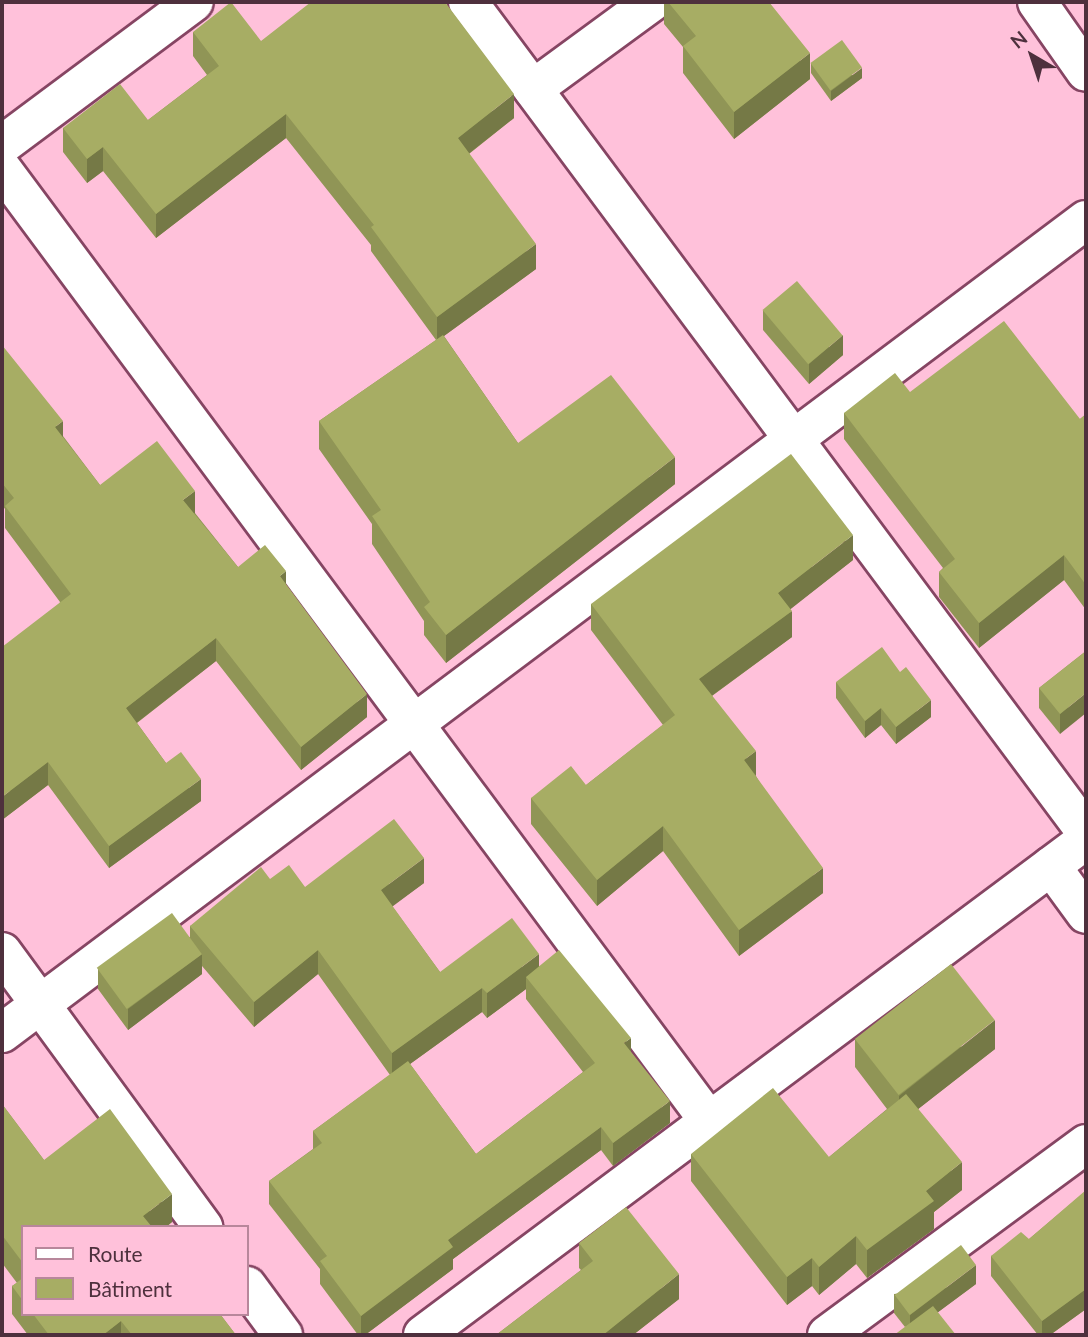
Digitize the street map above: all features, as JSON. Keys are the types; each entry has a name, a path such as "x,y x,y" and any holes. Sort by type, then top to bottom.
{"street":[{"path":"2,145 194,2"},
{"path":"468,2 1086,832"},
{"path":"533,89 652,2"},
{"path":"1037,2 1086,72"},
{"path":"2,169 709,1121"},
{"path":"2,1033 1086,220"},
{"path":"423,1335 1086,840"},
{"path":"1051,866 1086,914"},
{"path":"2,952 202,1225"},
{"path":"827,1335 1086,1144"},
{"path":"248,1287 283,1335"}],"building":[{"path":"231,2 261,41 311,2 445,2 514,94 458,138 536,244 437,317 371,227 374,225 286,114 156,214 103,147 87,159 63,128 120,84 148,120 219,66 193,32"},
{"path":"668,2 769,2 810,53 734,112 683,46 696,36"},
{"path":"842,40 862,68 830,90 810,63"},
{"path":"797,281 843,335 808,364 763,310"},
{"path":"1004,321 1080,419 1086,414 1086,585 1064,555 979,623 939,572 955,559 844,413 895,373 910,392"},
{"path":"443,335 518,443 611,375 675,457 446,635 424,607 430,602 372,516 381,510 319,421"},
{"path":"2,345 63,421 55,427 100,485 157,441 195,491 183,500 238,567 265,545 286,571 280,576 367,694 301,747 216,638 126,708 166,763 181,752 201,779 109,846 48,762 2,797 2,647 71,594 5,506 14,498 2,483"},
{"path":"791,454 853,535 778,593 792,611 699,679 756,751 744,760 823,868 739,930 663,826 597,880 531,798 571,766 586,785 675,715 591,604"},
{"path":"882,647 900,672 906,667 931,700 896,727 881,708 865,721 836,682"},
{"path":"1086,651 1086,693 1060,714 1039,688"},
{"path":"394,819 424,858 381,890 440,972 512,918 539,954 487,993 482,988 392,1053 318,950 254,1002 190,926 261,867 270,879 289,865 305,887"},
{"path":"172,913 202,954 127,1009 97,968"},
{"path":"559,950 631,1038 624,1043 670,1101 613,1143 601,1127 448,1240 453,1247 361,1316 320,1261 327,1256 269,1181 322,1143 313,1131 408,1061 476,1154 595,1063 526,977"},
{"path":"951,964 995,1020 899,1095 855,1039"},
{"path":"773,1088 829,1157 906,1094 962,1162 926,1191 934,1201 867,1250 856,1236 819,1267 812,1258 787,1277 691,1154"},
{"path":"2,1104 44,1160 110,1109 172,1194 143,1216 150,1225 21,1225 21,1260 2,1235"},
{"path":"1086,1190 1086,1289 1042,1321 991,1256 1021,1232 1029,1239"},
{"path":"626,1207 679,1274 603,1335 496,1335 593,1261 579,1243"},
{"path":"961,1245 976,1265 910,1315 895,1295"},
{"path":"21,1279 21,1298 12,1286"},
{"path":"933,1306 956,1335 894,1335"},
{"path":"35,1316 222,1316 236,1335 132,1335 121,1321 103,1335 49,1335"}]}
